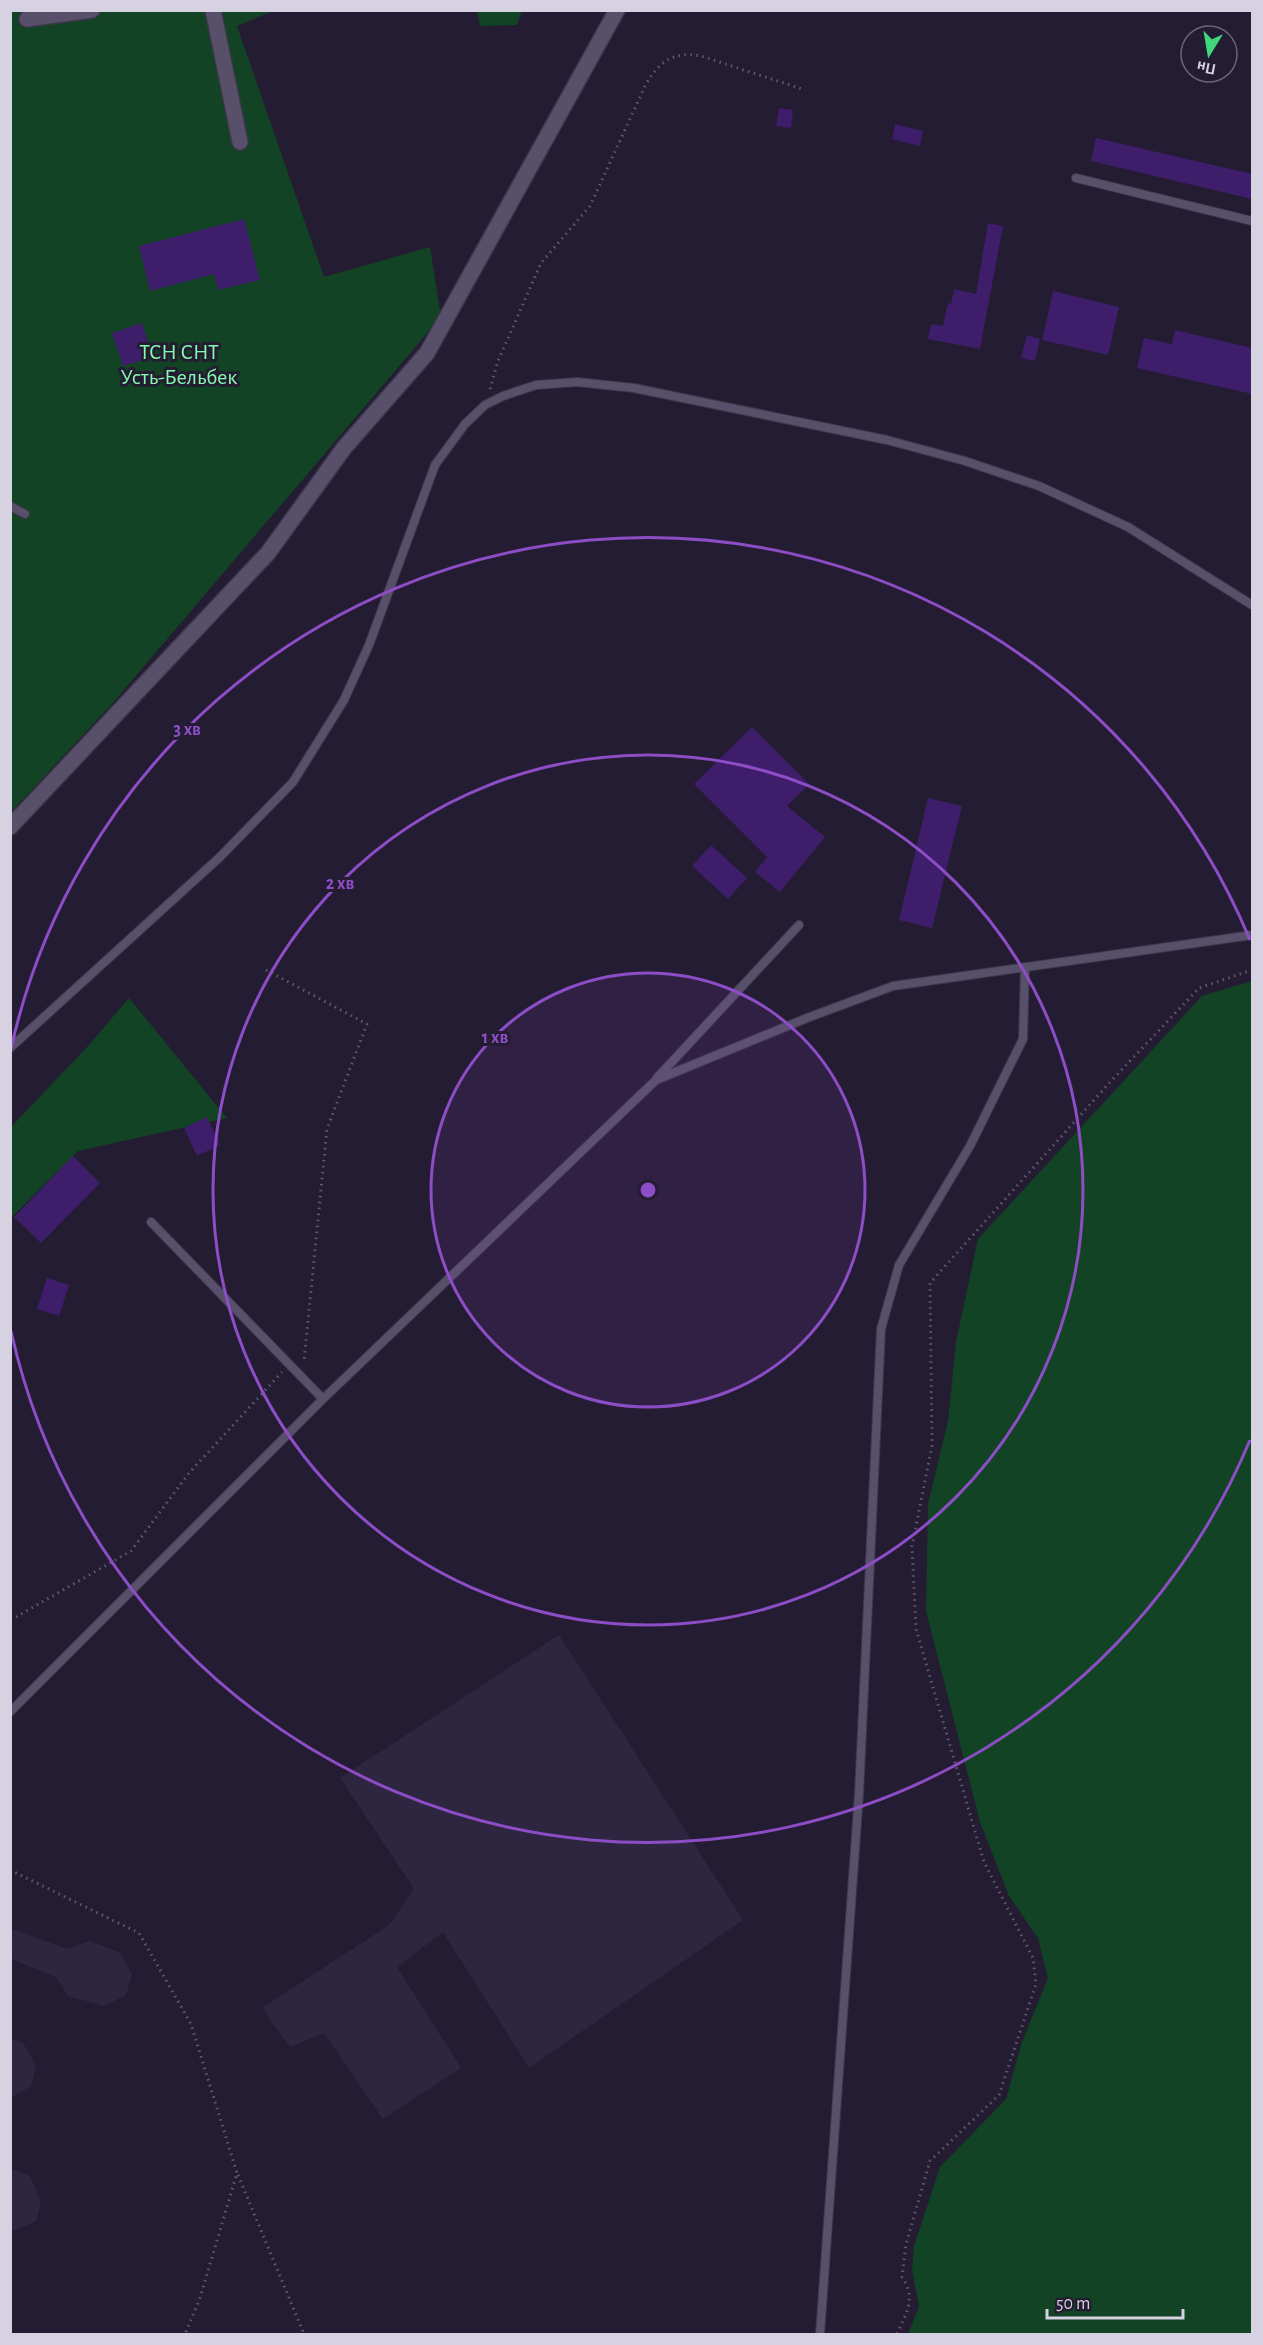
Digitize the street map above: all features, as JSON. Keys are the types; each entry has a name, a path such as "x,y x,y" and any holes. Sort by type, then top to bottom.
{"street":[{"path":"27,19 92,10"},
{"path":"213,10 240,142"},
{"path":"10,827 268,553 344,448 427,353 617,10"}],"lane":[{"path":"1076,178 1252,221"},
{"path":"10,1048 220,857 293,782 344,700 369,645 435,465 465,424 485,405 536,385 577,382 634,388 898,443 965,461 1039,486 1128,526 1252,605"},
{"path":"10,506 25,514"},
{"path":"10,1712 323,1399 656,1080 799,925"},
{"path":"656,1080 807,1018 893,986 1252,935"},
{"path":"820,2334 859,1794 880,1329 899,1265 970,1146 1023,1039 1025,967"},
{"path":"151,1222 323,1399"}],"path":[{"path":"485,405 498,361 541,263 590,206 656,67 671,57 686,53 805,90"},
{"path":"266,970 367,1024 327,1129 302,1377"},
{"path":"897,2334 910,2306 908,2285 902,2277 906,2244 930,2161 999,2095 1036,1984 1033,1958 984,1863 916,1629 912,1546 932,1446 930,1283 1111,1081 1199,988 1252,970"},
{"path":"10,1617 16,1617 131,1551 189,1473 289,1364"},
{"path":"10,1870 139,1933 191,2024 237,2173 304,2334"},
{"path":"185,2334 200,2301 237,2173"}],"shaded area":[{"path":"559,1635 743,1920 529,2068 443,1932 397,1967 461,2068 383,2119 324,2033 290,2047 262,2008 389,1925 414,1889 340,1778"},
{"path":"10,1928 67,1949 89,1941 119,1952 132,1974 126,1995 104,2006 68,1996 56,1977 11,1959"},
{"path":"11,2039 23,2043 36,2065 31,2086 11,2098"},
{"path":"11,2169 30,2176 41,2202 36,2221 11,2232"}],"green space":[{"path":"477,10 522,11 517,25 480,26"},
{"name":"ТСН СНТ Усть-Бельбек","path":"11,11 273,11 237,26 324,277 430,247 441,317 111,705 11,812"},
{"path":"1252,981 1252,2334 908,2334 919,2307 912,2270 914,2246 940,2167 1006,2099 1022,2042 1048,1978 1038,1938 1009,1896 980,1822 926,1611 928,1504 948,1421 956,1342 978,1239 1202,996"},
{"path":"129,998 227,1118 78,1151 11,1218 11,1127 89,1045"}],"building":[{"path":"779,108 793,110 791,128 776,126"},
{"path":"895,124 923,131 920,146 892,139"},
{"path":"1096,138 1252,174 1252,199 1091,161"},
{"path":"244,219 260,280 218,290 214,274 150,291 139,246"},
{"path":"988,223 1003,226 980,349 928,339 931,324 943,326 954,289 976,294"},
{"path":"1053,291 1119,307 1108,355 1042,340"},
{"path":"142,323 153,357 123,366 112,333"},
{"path":"1175,330 1252,348 1252,394 1137,368 1144,338 1172,344"},
{"path":"1027,335 1040,339 1035,361 1021,358"},
{"path":"752,727 809,784 787,806 825,837 780,892 755,872 767,857 694,784"},
{"path":"928,798 962,806 932,928 899,920"},
{"path":"711,845 747,878 728,899 692,866"},
{"path":"207,1117 220,1145 197,1156 184,1128"},
{"path":"73,1156 100,1183 41,1243 14,1217"},
{"path":"47,1278 69,1285 59,1316 37,1309"}]}
